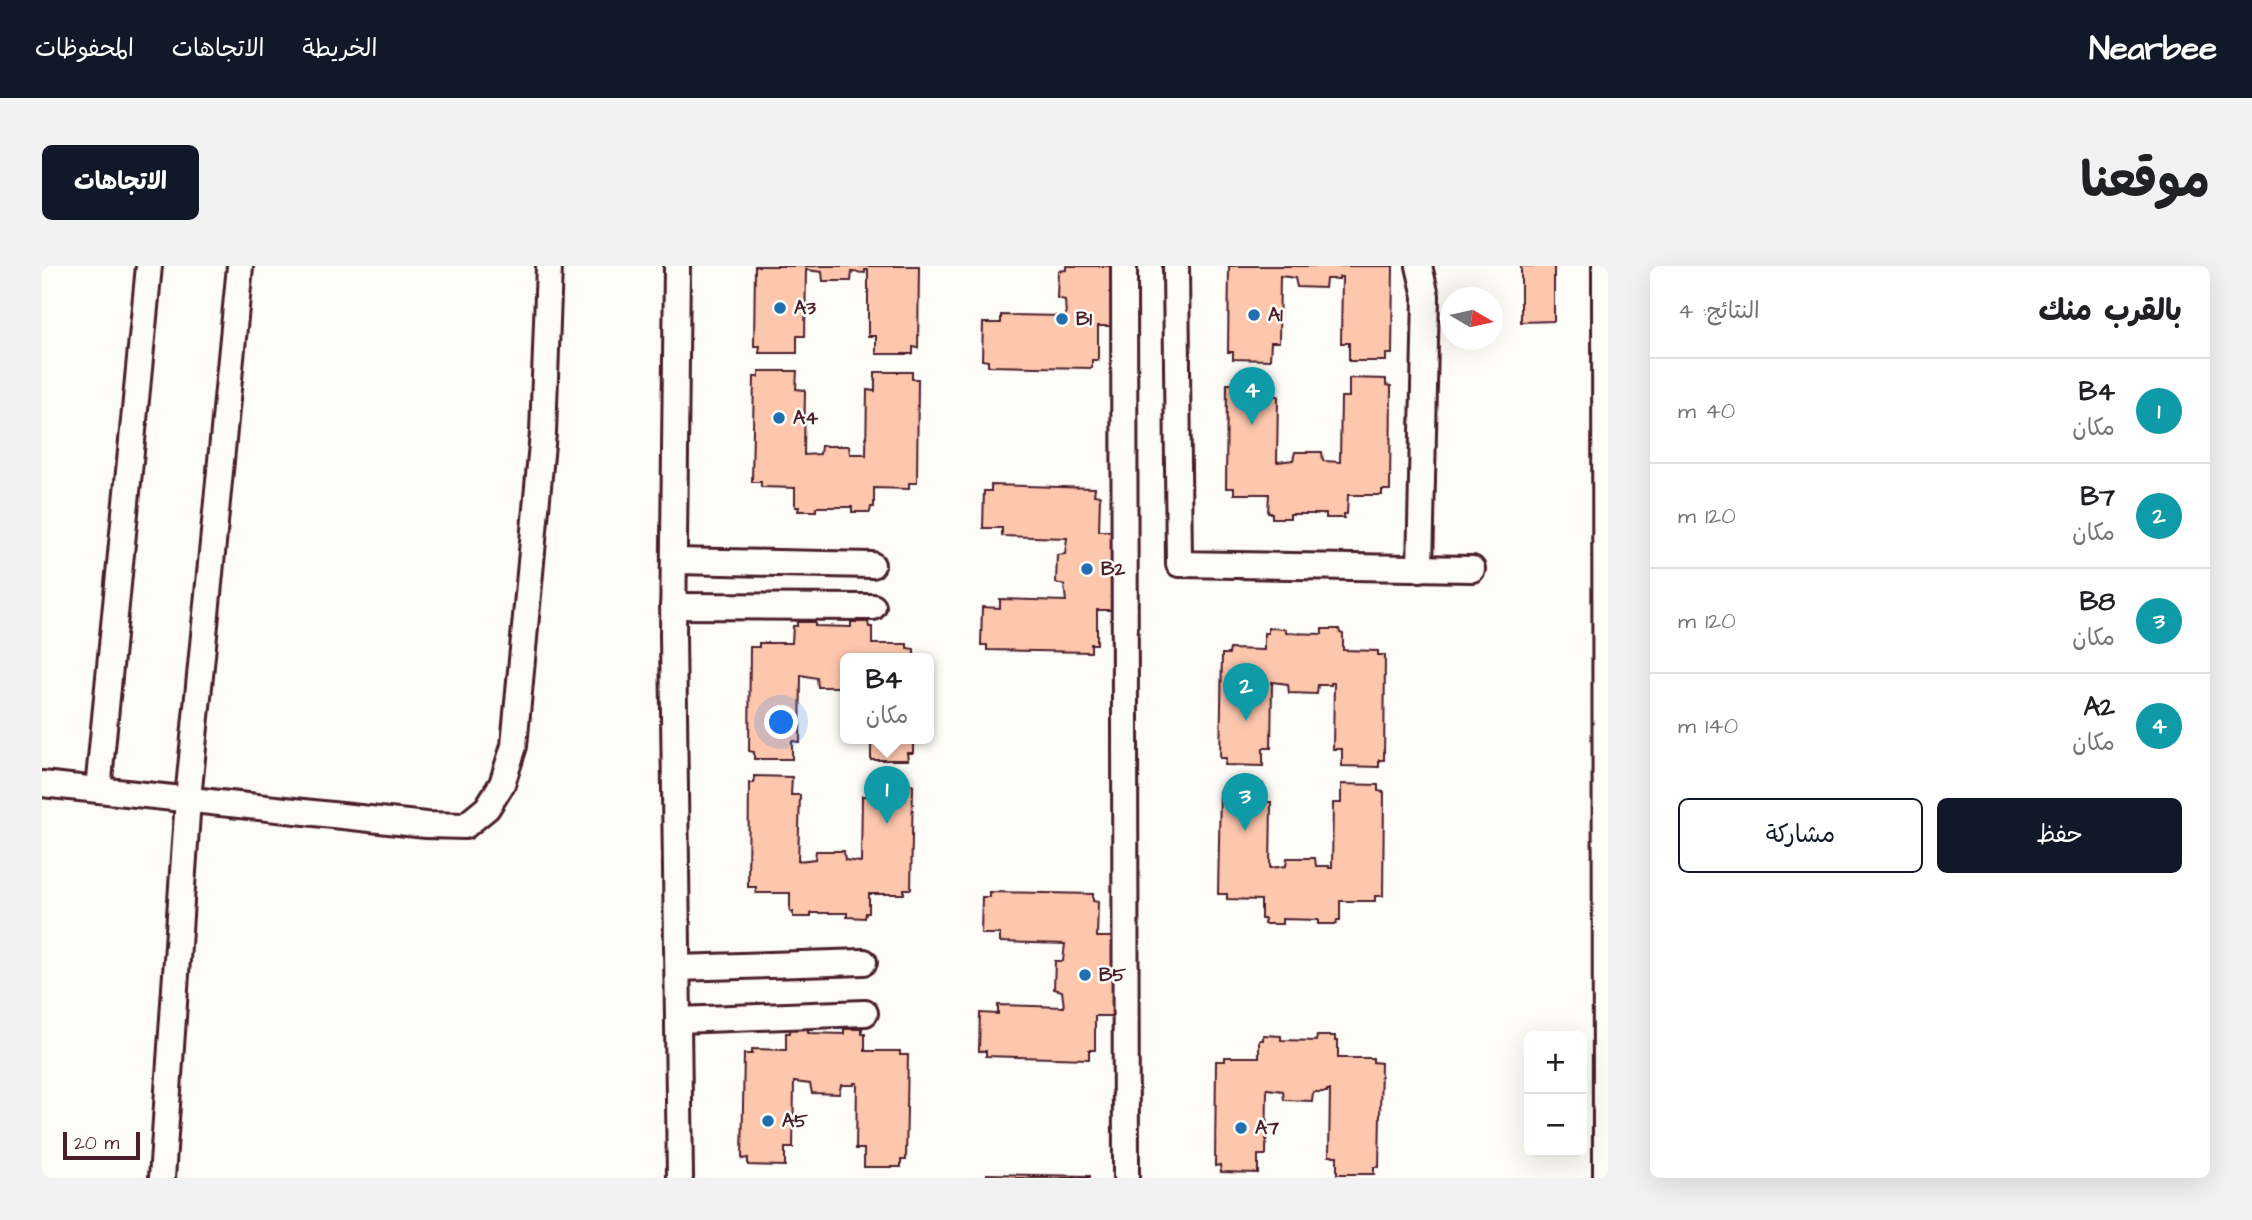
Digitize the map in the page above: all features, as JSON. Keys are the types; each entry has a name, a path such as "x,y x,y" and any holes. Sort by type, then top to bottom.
{"street":[{"path":"98,790 149,266"},
{"path":"162,1178 188,799 240,266"},
{"path":"42,784 426,825 466,826 487,808 502,784 514,746 542,433 549,266"},
{"path":"677,266 673,606 680,1178"},
{"path":"1124,266 1126,1178"},
{"path":"1176,266 1179,564 1472,569"},
{"path":"1419,266 1426,296 1420,569"},
{"path":"1605,266 1606,1170"},
{"path":"674,561 872,565"},
{"path":"673,606 873,607"},
{"path":"678,968 864,962"},
{"path":"678,1020 866,1013"}],"building":[{"name":"A3","path":"755,266 919,266 918,348 913,347 913,354 876,354 876,336 868,336 868,270 865,270 865,273 852,272 851,281 823,281 822,272 806,270 805,336 797,336 797,353 759,353 760,346 754,346"},
{"name":"B1","path":"1066,266 1123,266 1117,326 1098,326 1098,360 1092,360 1092,368 988,366 988,361 982,360 983,323 1001,323 1001,315 1066,316 1065,300 1057,298 1058,271 1066,270"},
{"name":"A1","path":"1229,266 1393,266 1392,354 1386,354 1386,361 1349,361 1349,343 1341,343 1342,277 1326,279 1325,288 1297,287 1295,278 1280,276 1279,342 1271,342 1270,360 1233,359 1233,352 1228,352"},
{"path":"1521,266 1554,266 1554,321 1521,322"},
{"name":"A4","path":"759,371 797,371 796,389 805,390 804,455 820,454 821,446 849,446 850,454 866,456 867,390 875,391 875,372 912,372 912,379 918,379 917,483 909,483 909,489 874,488 874,507 871,507 870,512 852,512 852,507 816,507 816,511 798,511 799,507 795,507 795,488 761,487 761,482 752,482 754,377 759,377"},
{"path":"1233,377 1270,378 1270,396 1278,396 1277,462 1293,460 1295,452 1322,452 1323,461 1340,462 1341,397 1349,397 1349,378 1386,379 1386,385 1391,386 1390,490 1382,490 1382,495 1348,495 1347,514 1344,514 1344,518 1326,518 1326,514 1290,514 1290,518 1272,518 1272,513 1268,513 1269,494 1234,494 1234,488 1226,488 1227,384 1233,384"},
{"name":"B2","path":"991,485 1095,488 1094,495 1100,496 1099,531 1118,531 1116,610 1097,610 1097,644 1091,644 1091,652 987,650 987,645 981,645 982,607 1000,608 1000,599 1066,601 1064,585 1056,583 1057,555 1065,554 1067,538 1002,536 1002,528 983,528 984,491 991,491"},
{"path":"797,622 815,622 815,626 851,627 851,622 868,622 869,627 872,627 872,644 907,644 907,648 914,649 914,653 840,653 840,687 818,687 817,678 801,675 800,742 792,741 792,759 754,759 754,752 749,751 750,647 759,647 759,643 792,643 793,626 797,626"},
{"path":"1268,628 1286,629 1286,633 1322,634 1322,629 1339,629 1343,634 1343,650 1378,651 1378,655 1385,655 1384,760 1379,760 1379,767 1342,766 1342,749 1333,749 1334,683 1318,685 1317,694 1289,693 1288,684 1272,682 1271,748 1263,748 1263,766 1225,765 1226,758 1220,758 1222,654 1229,654 1230,649 1264,650 1264,633 1268,633"},
{"path":"871,744 913,744 913,753 907,753 908,760 871,760"},
{"path":"754,776 792,777 791,795 800,795 798,861 815,859 816,851 844,851 845,860 861,862 862,796 870,796 870,778 907,778 907,784 913,785 911,889 904,889 904,894 869,894 869,913 866,913 865,918 847,917 847,913 811,913 811,917 793,917 793,912 790,912 790,893 756,893 756,887 748,887 749,783 754,783"},
{"path":"1225,783 1263,784 1262,802 1271,802 1270,868 1286,866 1287,858 1315,858 1316,866 1332,868 1333,803 1341,803 1341,784 1378,785 1378,791 1384,792 1383,896 1375,896 1375,901 1340,901 1340,920 1337,920 1336,924 1318,924 1318,920 1282,919 1282,924 1264,924 1265,919 1261,919 1261,900 1227,899 1227,894 1218,894 1220,790 1225,790"},
{"name":"B5","path":"989,892 1093,894 1093,901 1098,902 1097,937 1116,937 1114,1016 1095,1016 1095,1050 1089,1050 1089,1059 986,1056 986,1051 979,1051 980,1013 998,1014 998,1005 1064,1007 1062,991 1054,989 1055,961 1063,961 1065,944 1000,942 1000,934 981,934 982,897 989,897"},
{"name":"A5","path":"790,1028 808,1029 808,1033 844,1034 844,1029 862,1029 862,1034 865,1034 865,1051 900,1051 900,1055 908,1055 906,1160 901,1160 901,1167 864,1167 864,1149 856,1149 857,1083 841,1085 839,1094 812,1093 810,1084 794,1082 793,1148 785,1148 785,1166 748,1165 748,1158 742,1159 744,1054 752,1054 752,1049 786,1050 786,1033 790,1033"},
{"name":"A7","path":"1263,1035 1281,1036 1281,1040 1316,1041 1317,1036 1335,1036 1335,1041 1338,1041 1338,1058 1373,1058 1373,1062 1381,1063 1379,1167 1374,1167 1374,1174 1337,1174 1337,1156 1329,1156 1330,1090 1313,1092 1312,1101 1284,1100 1283,1091 1267,1089 1266,1155 1258,1155 1258,1173 1221,1172 1220,1165 1215,1166 1216,1061 1225,1061 1225,1057 1259,1057 1259,1040 1263,1040"},
{"path":"987,1174 1090,1176 1090,1178 987,1178"}],"place":[{"name":"A3","path":"780,308"},
{"name":"A1","path":"1254,315"},
{"name":"B1","path":"1062,319"},
{"name":"A4","path":"779,418"},
{"name":"A2","path":"1252,425"},
{"name":"B2","path":"1087,569"},
{"name":"B7","path":"1246,721"},
{"name":"B4","path":"887,824"},
{"name":"B8","path":"1245,831"},
{"name":"B5","path":"1085,975"},
{"name":"A5","path":"768,1121"},
{"name":"A7","path":"1241,1128"}]}
